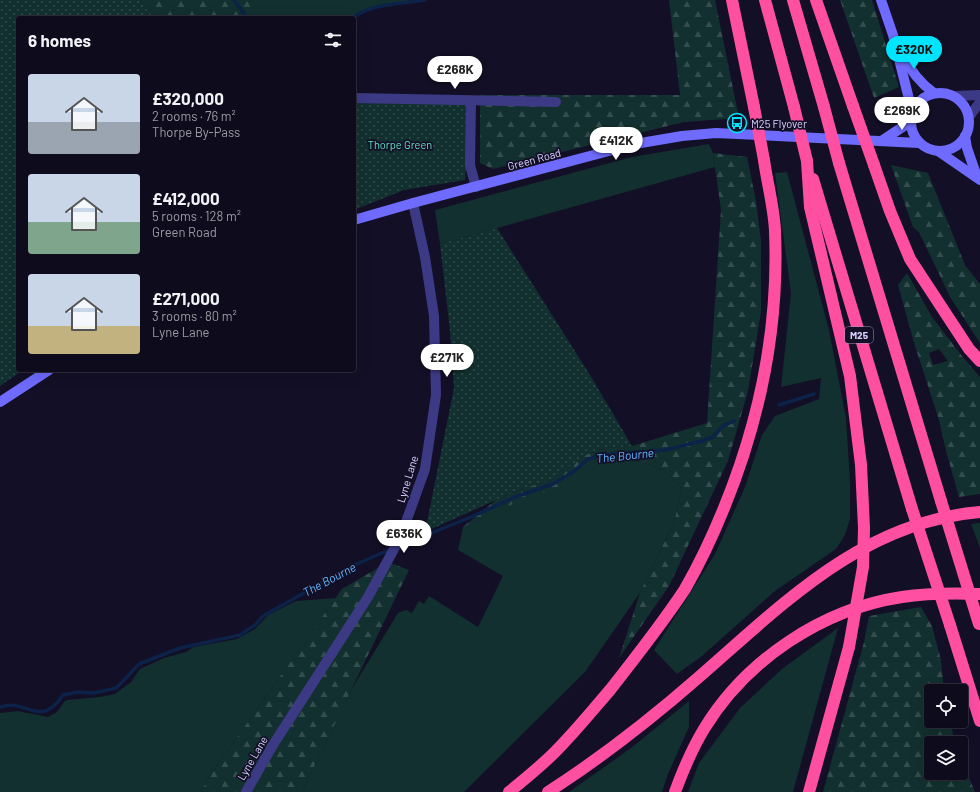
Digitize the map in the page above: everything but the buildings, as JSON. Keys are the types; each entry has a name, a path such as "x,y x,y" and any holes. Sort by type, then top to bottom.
{"highway":[{"path":"509,792 554,753 583,722 641,652 685,588 713,535 736,479 750,433 764,382 771,332 775,282 775,229 764,160 732,0"},
{"name":"M25","path":"765,0 807,160 912,509 980,721"},
{"name":"M25","path":"793,0 839,163 979,626"},
{"path":"816,0 890,211 910,259 969,349 980,361"},
{"path":"807,160 810,207 850,376 861,465 864,528 863,568 849,647 809,792"},
{"path":"548,792 582,770 635,730 699,677 774,611 828,569 876,542 899,532 931,520 965,513 980,512"},
{"path":"675,792 686,763 704,729 726,698 746,675 770,654 838,614 871,603 901,597 928,594 980,594"}],"main road":[{"path":"881,0 893,35 912,111"},
{"path":"893,35 907,64 922,84 934,93"},
{"path":"939,92 955,96 961,100 967,110 970,121 968,132 961,142 952,149 940,151 929,149 919,143 913,134 910,122 912,111 918,101 928,94 934,93 939,92"},
{"path":"883,140 910,122"},
{"name":"Green Road","path":"356,219 635,144 682,136 716,133 883,140 919,143"},
{"path":"965,136 967,148 979,178"},
{"path":"938,151 979,178"},
{"path":"0,402 46,372"}],"street":[{"path":"955,96 980,95"},
{"path":"356,98 556,102"},
{"path":"471,101 470,165 476,186"},
{"path":"969,117 980,102"},
{"name":"Lyne Lane","path":"246,792 273,745 364,603 388,562 401,536 425,469 436,395 434,316 425,257 413,203"}],"green space":[{"path":"0,0 140,0 152,16 16,16 16,372 20,372 0,386"},
{"path":"140,0 250,0 250,16 152,16"},
{"path":"250,0 424,0 396,3 369,9 356,16 250,16"},
{"path":"669,0 715,0 739,118 684,122 493,169 480,163 480,95 680,95"},
{"path":"840,0 872,0 899,87 874,98"},
{"name":"Thorpe Green","path":"356,96 471,101 465,180 404,190 356,209"},
{"path":"709,144 713,153 715,167 440,244 435,210 632,157"},
{"path":"713,153 747,157 756,201 761,241 761,312 748,391 728,461 669,586 619,658 640,593 674,522 682,488 664,470 642,462 624,460 596,462 556,488 503,508 463,527 496,500 524,488 552,480 585,455 604,448 632,446 707,423 721,210"},
{"path":"891,165 928,173 965,265 980,284 980,343 950,297 919,232 913,227"},
{"path":"787,172 829,330 846,418 850,481 850,519 845,535 836,549 775,591 702,656 677,674 654,650 715,554 745,487 762,435 775,416 819,399 821,378 781,387 791,293 775,173"},
{"path":"497,228 590,375 632,446 604,448 585,455 552,480 524,488 425,532 454,388 450,331 440,244"},
{"path":"907,273 932,317 980,377 980,494 959,497 939,420 915,346 898,285","holes":["939,349 948,361 933,365 929,353"]},
{"path":"624,460 642,462 664,470 682,488 674,522 640,593 585,672 464,792 302,792 351,690 398,613 406,610 412,613 419,601 424,604 429,596 478,627 503,576 458,550 463,527 596,462"},
{"path":"980,523 980,548 971,524"},
{"path":"388,562 409,570 302,792 201,792 209,777 342,589"},
{"path":"336,598 209,777 201,792 0,792 0,713 18,711 48,717 57,712 67,700 115,694 131,682 140,669 164,658 186,652 194,647 237,639 255,629 268,615 296,601"},
{"path":"921,607 932,626 941,660 943,684 924,684 924,728 952,728 953,736 924,736 924,780 968,780 968,775 975,792 823,792 864,642 869,616"},
{"path":"838,628 793,792 688,792 699,763 740,708 782,669"},
{"path":"689,701 689,727 668,774 662,792 569,792 631,748"}],"waterway":[{"path":"234,0 246,16"},
{"path":"356,16 369,9 425,0"},
{"name":"The Bourne","path":"779,405 814,394"},
{"name":"The Bourne","path":"399,546 471,517 515,497 553,484 573,472 588,459 609,454 665,450 702,441 713,437 723,426 734,421"},
{"name":"The Bourne","path":"0,707 10,705 19,706 40,712 55,705 63,695 78,692 94,693 116,688 139,664 180,648 240,635 255,625 263,616 350,567 391,549"}],"place":[{"name":"M25 Flyover","path":"737,123"}]}
